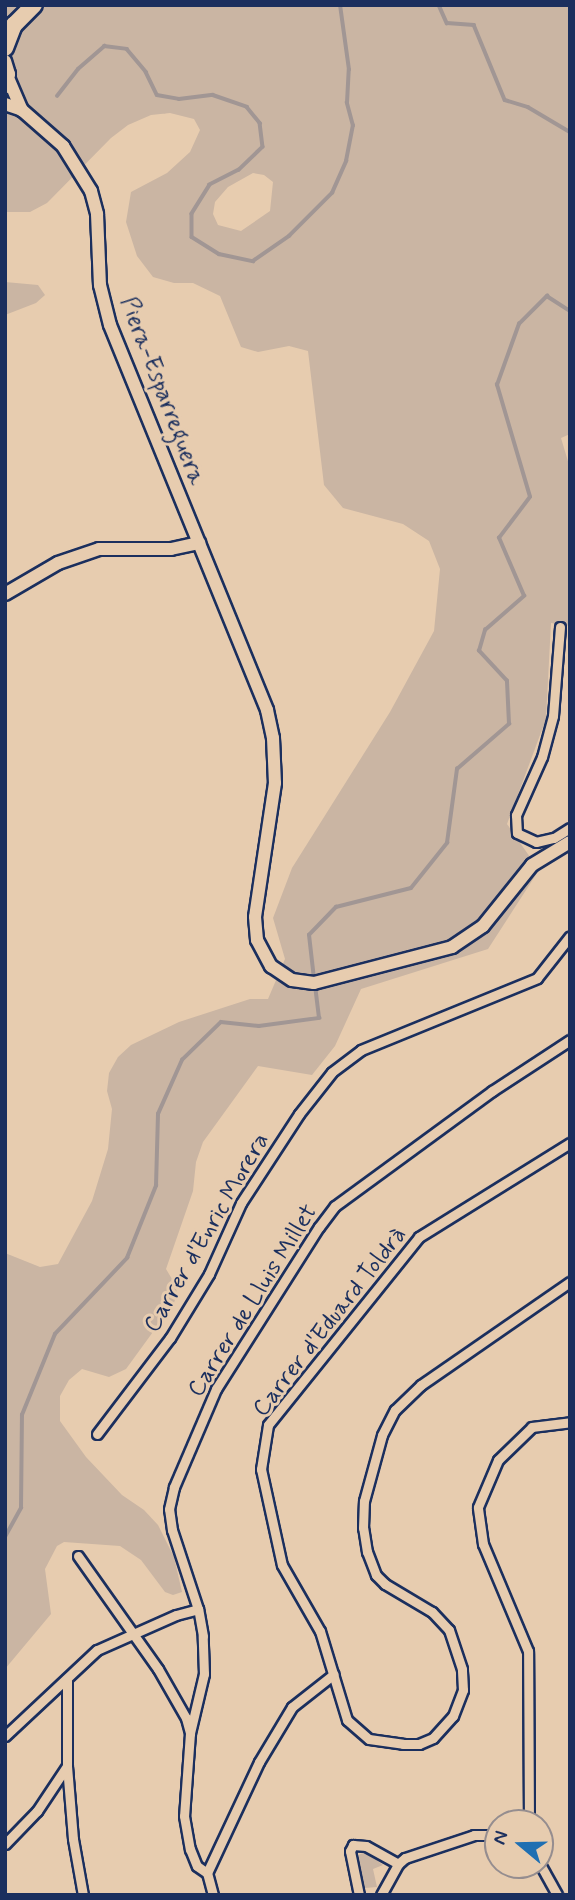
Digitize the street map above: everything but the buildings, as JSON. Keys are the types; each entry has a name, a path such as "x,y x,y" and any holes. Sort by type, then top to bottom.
{"highway":[{"path":"5,48 13,25 34,5"}],"main road":[{"name":"Piera-Esparreguera","path":"5,61 7,84 22,110 63,146 91,191 97,214 100,285 110,325 263,699 273,738 275,783 255,917 260,949 279,975 300,982 321,981 452,947 483,926 532,865 570,842"},
{"name":"Piera-Esparreguera","path":"5,104 22,110"},
{"path":"5,594 58,563 99,549 171,549 199,543"}],"street":[{"path":"560,626 553,716 542,757 516,815 517,833 536,842 554,838 570,828"},
{"name":"Carrer d'Enric Morera","path":"97,1434 170,1338 209,1274 241,1203 299,1114 332,1072 361,1049 537,978 570,936"},
{"name":"Carrer de Lluis Millet","path":"212,1895 207,1873 197,1867 184,1816 190,1733 204,1674 205,1656 198,1609 172,1530 170,1498 216,1389 318,1227 355,1189 492,1091 570,1040"},
{"name":"Carrer d'Eduard Toldrà","path":"570,1143 419,1237 268,1425 261,1469 282,1565 320,1631 348,1720 369,1739 419,1744 433,1738 453,1716 463,1690 457,1649 441,1619 385,1584 376,1575 367,1552 363,1528 366,1488 382,1435 403,1401 421,1385 570,1282"},
{"path":"530,1809 528,1651 483,1544 478,1507 498,1460 532,1427 570,1422"},
{"path":"78,1556 158,1669 186,1718 190,1733"},
{"path":"5,1736 97,1650 132,1633 198,1609"},
{"path":"207,1873 259,1762 292,1707 334,1674"},
{"path":"67,1679 67,1766 73,1839 83,1895"},
{"path":"5,1844 37,1811 67,1766"},
{"path":"381,1895 398,1864 405,1858 474,1835 484,1835"},
{"path":"359,1895 350,1851 353,1845 366,1846 398,1864"},
{"path":"548,1879 557,1895"}],"shaded area":[{"path":"5,5 570,5 570,434 561,438 570,468 570,626 551,623 546,719 507,824 539,870 488,949 361,989 335,1046 312,1075 258,1066 203,1142 196,1162 193,1191 166,1269 175,1284 177,1293 174,1303 126,1369 109,1377 82,1369 69,1380 60,1396 60,1421 86,1457 122,1495 144,1510 158,1525 174,1557 182,1592 173,1595 165,1592 141,1560 120,1546 64,1542 57,1546 45,1569 51,1614 5,1669 5,1253 40,1267 58,1264 92,1201 108,1149 112,1109 107,1091 109,1073 118,1057 131,1045 179,1022 250,999 268,999 285,959 273,918 292,868 390,712 434,631 440,569 429,541 403,524 343,508 324,485 308,351 289,346 258,352 241,347 220,296 193,283 174,283 153,277 137,256 126,222 131,192 167,173 190,152 200,130 194,119 170,113 151,115 128,125 111,138 47,203 30,212 5,212","holes":["253,173 264,175 273,182 270,211 241,231 218,225 213,214 215,202 228,187"]},
{"path":"5,282 38,285 45,295 36,303 5,315"},
{"path":"365,1852 383,1865 373,1869 377,1887 365,1888 354,1857"}],"waterway":[{"path":"57,96 78,69 104,46 127,49 146,72 157,95 179,99 213,95 247,107 260,123 263,147 239,170 210,185 192,214 192,237 219,254 253,261 289,236 332,193 346,161 353,126 347,103 349,70 340,5"},
{"path":"439,5 447,23 474,25 505,100 528,107 570,132"},
{"path":"314,979 309,935 336,907 411,888 447,843 457,769 509,724 507,681 479,651 485,630 524,596 499,538 530,497 497,385 519,324 547,296 570,311"},
{"path":"5,1537 21,1508 22,1415 55,1334 127,1258 156,1186 158,1114 182,1060 221,1022 259,1026 319,1018 315,987"}]}
